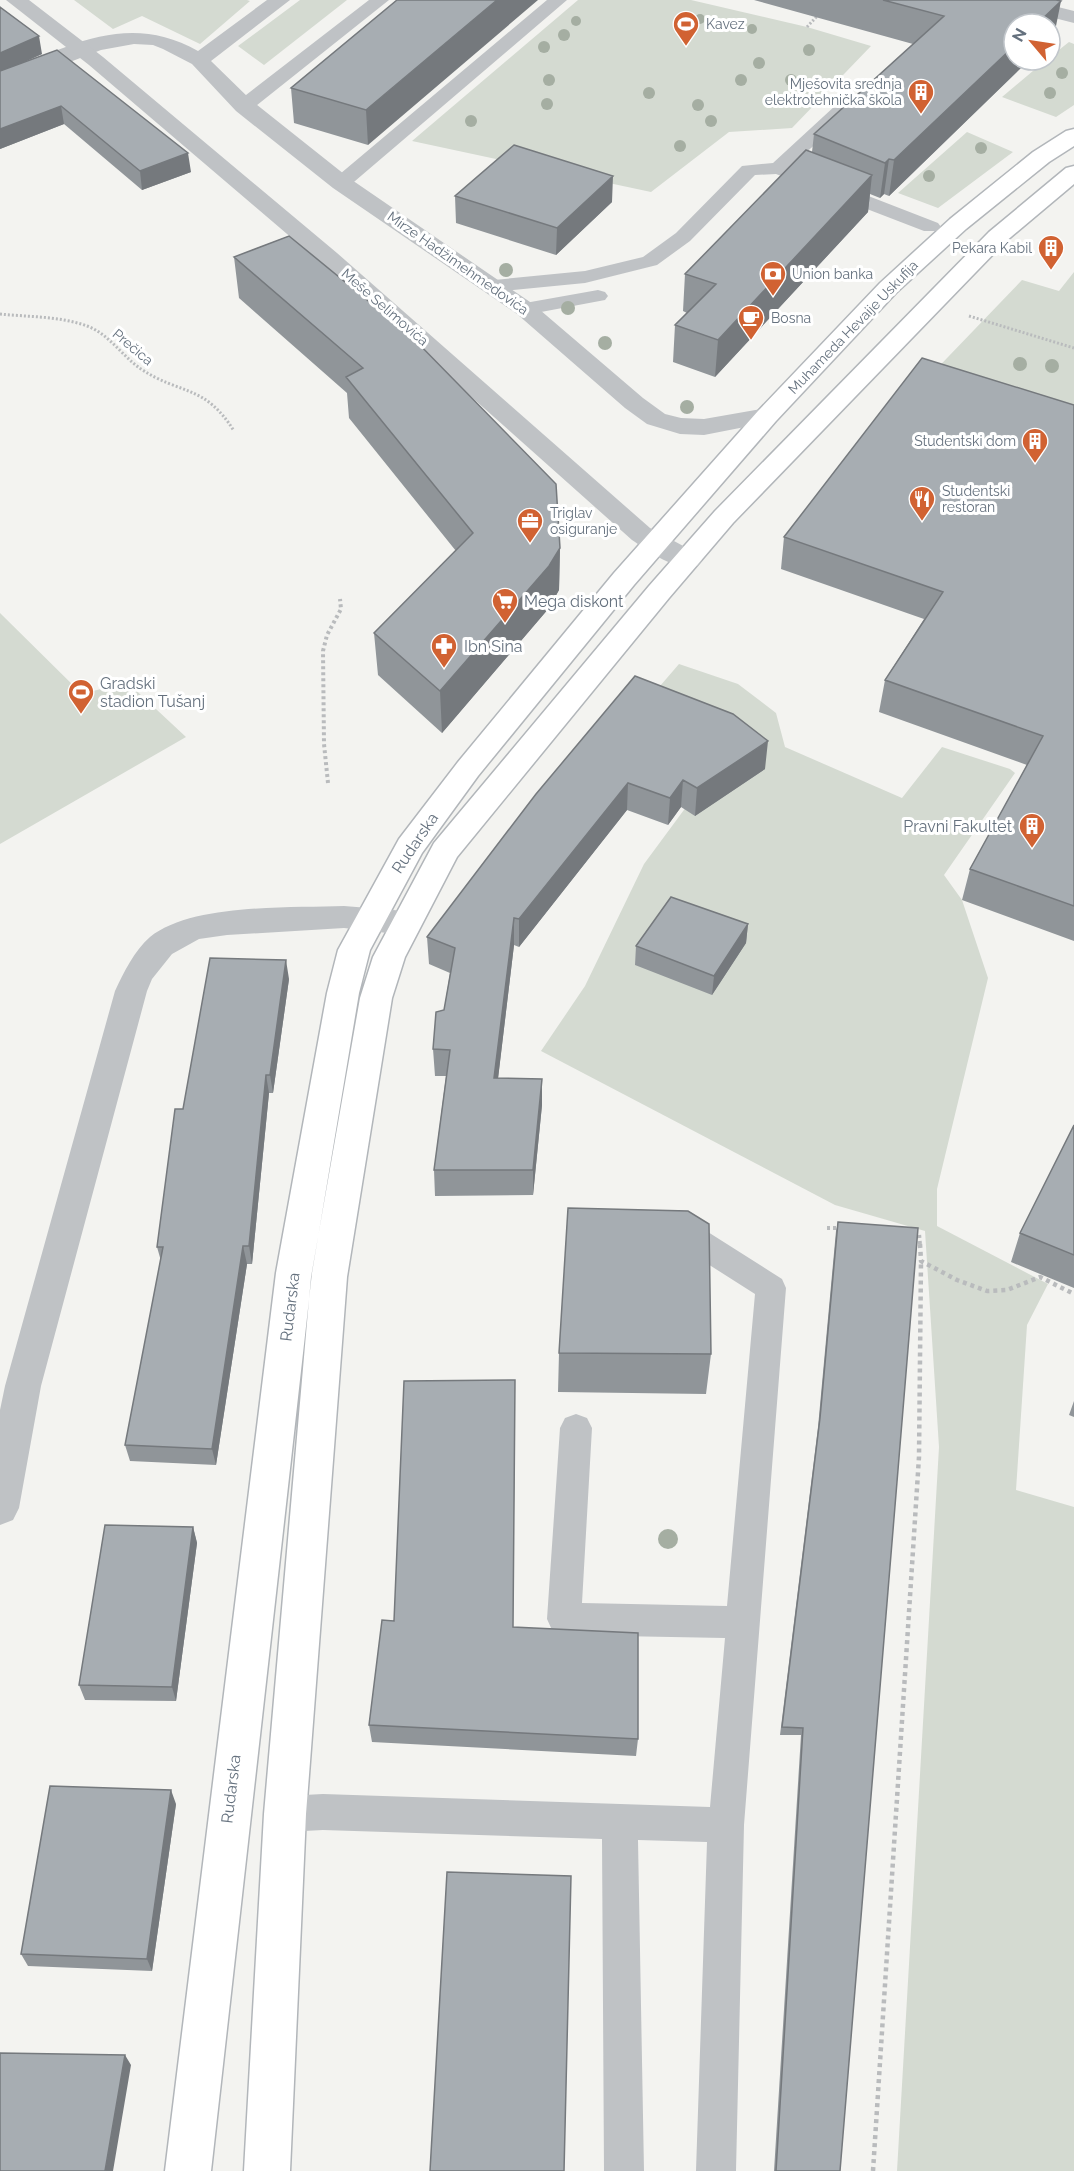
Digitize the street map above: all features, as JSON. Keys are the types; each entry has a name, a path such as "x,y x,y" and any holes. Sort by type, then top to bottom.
{"main road":[{"name":"Muhameda Hevaije Uskufija","path":"656,544 767,416 888,288 940,240 1041,157 1074,136"},
{"path":"689,560 724,518 997,237 1074,173"},
{"name":"Rudarska","path":"267,2171 285,1814 329,1277 376,998 389,957 387,921 410,847 462,777 624,579 656,544"},
{"name":"Rudarska","path":"188,2171 294,1274 343,993 354,950 387,921 659,592 689,560"}],"street":[{"name":"Meše Selimovića","path":"16,0 82,50 329,258 641,534 689,560"},
{"path":"199,60 280,0"},
{"path":"1016,1 1074,17"},
{"name":"Mirze Hadžimehmedovića","path":"82,50 115,40 155,39 199,60 244,106 341,183 525,309 634,403 656,419 680,426 704,427 767,416"},
{"path":"0,83 82,50"},
{"path":"0,1508 23,1386 131,992 139,973 161,946 171,939 206,926 227,922 307,918 387,921"}],"lane":[{"path":"244,106 380,0"},
{"path":"341,183 558,0"},
{"path":"778,168 856,97"},
{"path":"494,286 585,278 650,261 683,237 749,170 778,168 931,227"},
{"path":"525,309 598,296"},
{"path":"651,1213 771,1288 726,1825 716,2171"},
{"path":"576,1428 564,1619 743,1622"},
{"path":"285,1814 323,1812 726,1825"},
{"path":"620,1822 624,2171"}],"path":[{"path":"807,27 820,14"},
{"name":"Prečica","path":"0,315 75,322 90,327 101,333 145,372 197,393 225,412 234,431"},
{"path":"969,316 1074,348"},
{"path":"328,783 324,744 323,651 327,635 341,609 339,599"},
{"path":"827,1228 850,1229"},
{"path":"873,2171 919,1457 921,1261 919,1233 908,1232"},
{"path":"921,1261 949,1277 992,1292 1020,1286 1040,1277 1074,1294"}],"shaded area":[{"path":"74,0 250,1 200,44 142,16 113,29"},
{"path":"300,0 347,0 264,65 238,46"},
{"path":"578,0 691,0 807,27 871,46 792,128 729,132 651,192 412,141"},
{"path":"1069,42 1074,44 1074,105 1056,117 1002,97 1032,72 1062,72 1062,48"},
{"path":"967,132 1013,152 938,208 898,193"},
{"path":"1074,272 1074,426 923,383 1022,280 1059,291"},
{"name":"Gradski stadion Tušanj","path":"0,613 82,694 127,682 186,737 0,844"},
{"path":"679,664 738,684 776,713 785,747 902,798 942,747 1010,769 1015,773 944,875 962,900 988,978 937,1189 937,1226 1048,1284 1027,1325 1016,1490 1074,1507 1074,2171 897,2171 939,1447 925,1231 835,1205 541,1051 585,986 644,864 706,780 654,693"}],"building":[{"path":"397,0 497,0 366,110 291,88"},
{"path":"883,0 1061,1 1050,12 1002,12 1002,57 894,160 889,159 885,163 814,134 944,16"},
{"path":"0,7 39,36 0,53"},
{"path":"57,50 188,153 140,171 61,106 0,129 0,71"},
{"path":"514,145 613,176 557,228 455,196"},
{"path":"806,150 872,175 718,340 675,325 716,284 685,274"},
{"path":"289,236 411,336 556,484 560,548 549,566 440,691 374,633 473,533 346,377 363,368 234,257"},
{"path":"922,358 1074,405 1074,906 970,869 1043,736 885,680 943,592 784,537"},
{"path":"635,676 733,714 768,741 697,788 683,780 670,798 628,783 519,919 514,918 494,1078 542,1079 533,1170 434,1170 450,1050 433,1049 436,1012 444,1010 455,948 427,937 536,794"},
{"path":"671,897 748,924 714,976 636,946"},
{"path":"210,958 286,960 270,1075 266,1075 249,1246 243,1246 212,1449 125,1445 163,1247 157,1247 175,1109 183,1109"},
{"path":"1074,1125 1074,1255 1020,1233"},
{"path":"568,1208 688,1211 709,1224 711,1354 559,1353"},
{"path":"838,1222 918,1228 840,2171 776,2171 803,1728 782,1727 820,1418"},
{"path":"515,1380 513,1627 638,1633 638,1739 369,1725 382,1620 394,1621 404,1381"},
{"path":"105,1525 193,1527 172,1687 79,1685"},
{"path":"50,1786 171,1790 147,1959 21,1954"},
{"path":"447,1872 571,1876 564,2171 430,2171"},
{"path":"0,2053 125,2055 105,2171 0,2171"}],"place":[{"name":"Kavez","path":"686,47"},
{"name":"Mješovita srednja elektrotehnička škola","path":"921,115"},
{"name":"Pekara Kabil","path":"1051,271"},
{"name":"Union banka","path":"773,297"},
{"name":"Bosna","path":"751,341"},
{"name":"Studentski dom","path":"1035,464"},
{"name":"Studentski restoran","path":"922,522"},
{"name":"Triglav osiguranje","path":"530,544"},
{"name":"Mega diskont","path":"505,624"},
{"name":"Ibn Sina","path":"444,669"},
{"name":"Gradski stadion Tušanj","path":"81,715"},
{"name":"Pravni Fakultet","path":"1032,849"}]}
